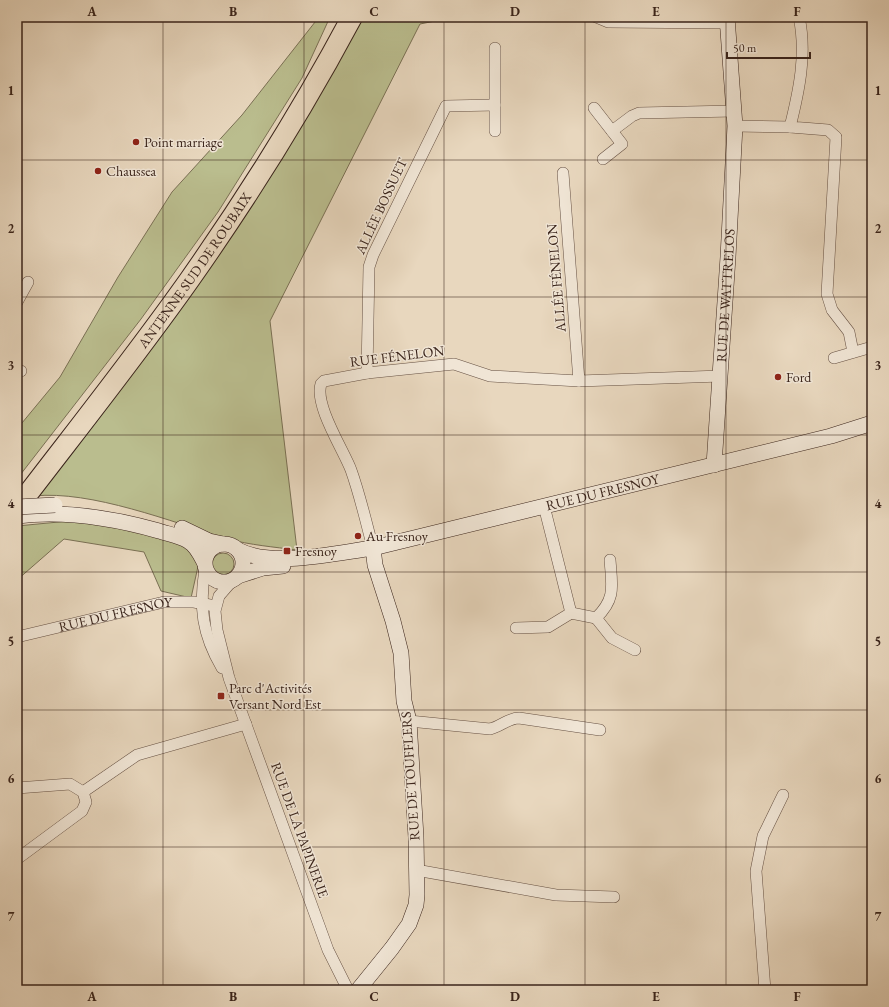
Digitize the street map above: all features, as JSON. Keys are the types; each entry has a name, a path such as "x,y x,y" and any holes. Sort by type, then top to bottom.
{"highway":[{"name":"ANTENNE SUD DE ROUBAIX","path":"17,496 203,248 268,148 342,17"},
{"name":"ANTENNE SUD DE ROUBAIX","path":"17,508 189,280 226,226 308,94 352,17"}],"street":[{"path":"596,17 608,22 728,20"},
{"path":"790,127 802,72 803,50 799,17"},
{"name":"RUE DE WATTRELOS","path":"714,465 721,376 735,126 728,20"},
{"path":"495,48 495,131"},
{"name":"ALLÉE BOSSUET","path":"367,373 369,267 373,255 446,106 495,105"},
{"path":"594,108 622,144 603,159"},
{"path":"612,131 632,116 639,113 734,111"},
{"path":"735,126 790,127 828,130 836,137 827,294 832,310 849,332 853,352"},
{"name":"ALLÉE FÉNELON","path":"563,173 579,380"},
{"path":"17,302 28,282"},
{"path":"834,358 872,347"},
{"name":"RUE FÉNELON","path":"373,548 354,476 333,435 320,389 321,384 330,379 367,373 454,364 490,376 579,380 721,376"},
{"name":"RUE DU FRESNOY","path":"238,550 246,554 262,557 310,558 373,548 870,427"},
{"path":"544,506 571,612"},
{"path":"17,508 53,510 98,508 131,514 181,528 208,541 231,546 238,550 243,563 235,579 221,592 215,606"},
{"path":"17,516 53,510 112,520 182,538 193,545 209,576 217,582 235,579"},
{"path":"205,566 210,550 223,544"},
{"name":"RUE DU FRESNOY","path":"235,579 263,568 317,564 343,560 373,548"},
{"name":"RUE DE TOUFFLERS","path":"358,990 392,948 409,924 416,905 416,837 409,721 404,701 400,644 375,565 373,548"},
{"path":"596,618 607,607 611,599 612,590 610,560"},
{"name":"RUE DE LA PAPINERIE","path":"205,566 202,603 205,631 217,658 229,678"},
{"name":"RUE DU FRESNOY","path":"17,637 164,602 182,601 215,606"},
{"name":"RUE DE LA PAPINERIE","path":"215,606 216,624 229,678 328,950 348,990"},
{"path":"516,628 548,627 571,612 596,618 612,638 635,650"},
{"path":"409,721 495,728 515,718 519,718 600,730"},
{"path":"83,792 137,755 246,724"},
{"path":"17,788 70,784 83,792 86,802 82,811 17,859"},
{"path":"765,990 756,871 763,836 783,795"},
{"path":"416,870 556,895 614,897"}],"green space":[{"path":"319,17 330,17 302,78 218,212 141,319 17,479 17,429 60,377 118,277 172,192 242,115"},
{"path":"360,17 455,17 420,24 270,321 297,550 262,546 228,539 157,516 106,502 56,495 34,496"},
{"path":"69,521 132,530 179,543 190,550 199,562 191,598 161,591 144,552 64,539 17,580 17,526"},
{"path":"223,553 231,556 234,564 231,572 223,575 215,572 212,564 215,556"}],"place":[{"name":"Point marriage","path":"136,142"},
{"name":"Chaussea","path":"98,171"},
{"name":"Ford","path":"778,377"},
{"name":"Au Fresnoy","path":"358,536"},
{"name":"Fresnoy","path":"287,551"},
{"name":"Parc d'Activités Versant Nord Est","path":"221,696"}]}
